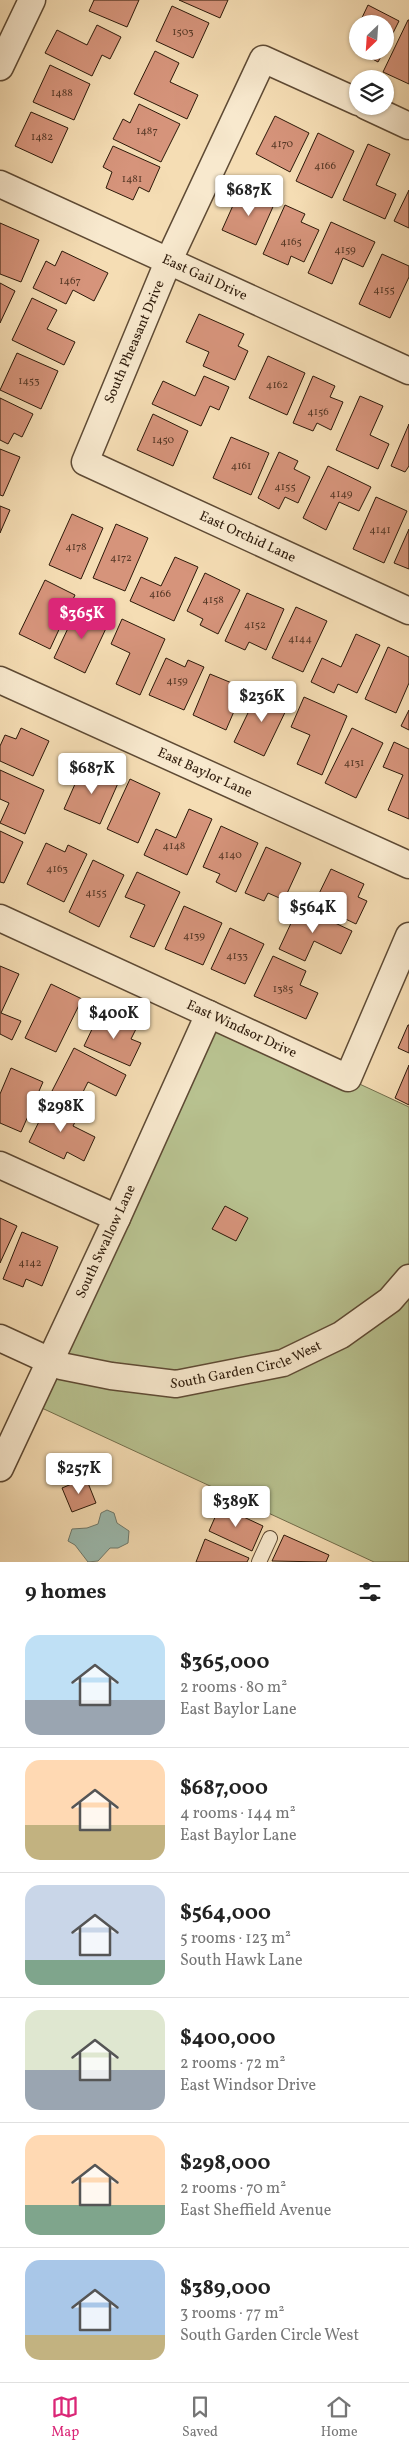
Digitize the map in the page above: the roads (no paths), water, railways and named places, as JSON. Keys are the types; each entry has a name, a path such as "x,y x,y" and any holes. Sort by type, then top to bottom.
{"street":[{"path":"0,67 32,0"},
{"name":"South Pheasant Drive","path":"85,462 168,262 263,59 349,98"},
{"path":"385,115 409,126"},
{"name":"East Gail Drive","path":"0,184 409,371"},
{"name":"East Orchid Lane","path":"85,462 409,612"},
{"name":"East Baylor Lane","path":"0,680 409,865"},
{"name":"East Windsor Drive","path":"0,918 348,1078 409,936"},
{"name":"South Swallow Lane","path":"0,1468 55,1363 117,1218 209,1014"},
{"path":"0,1165 117,1218"},
{"name":"South Garden Circle West","path":"0,1338 55,1363 111,1376 176,1384 283,1363 341,1335 390,1300 409,1278"}],"lane":[{"path":"259,1562 270,1538"}],"water":[{"path":"107,1510 114,1513 117,1523 129,1531 128,1543 118,1548 110,1548 98,1561 88,1562 75,1545 68,1541 72,1529 87,1528 98,1524 101,1513"}]}
